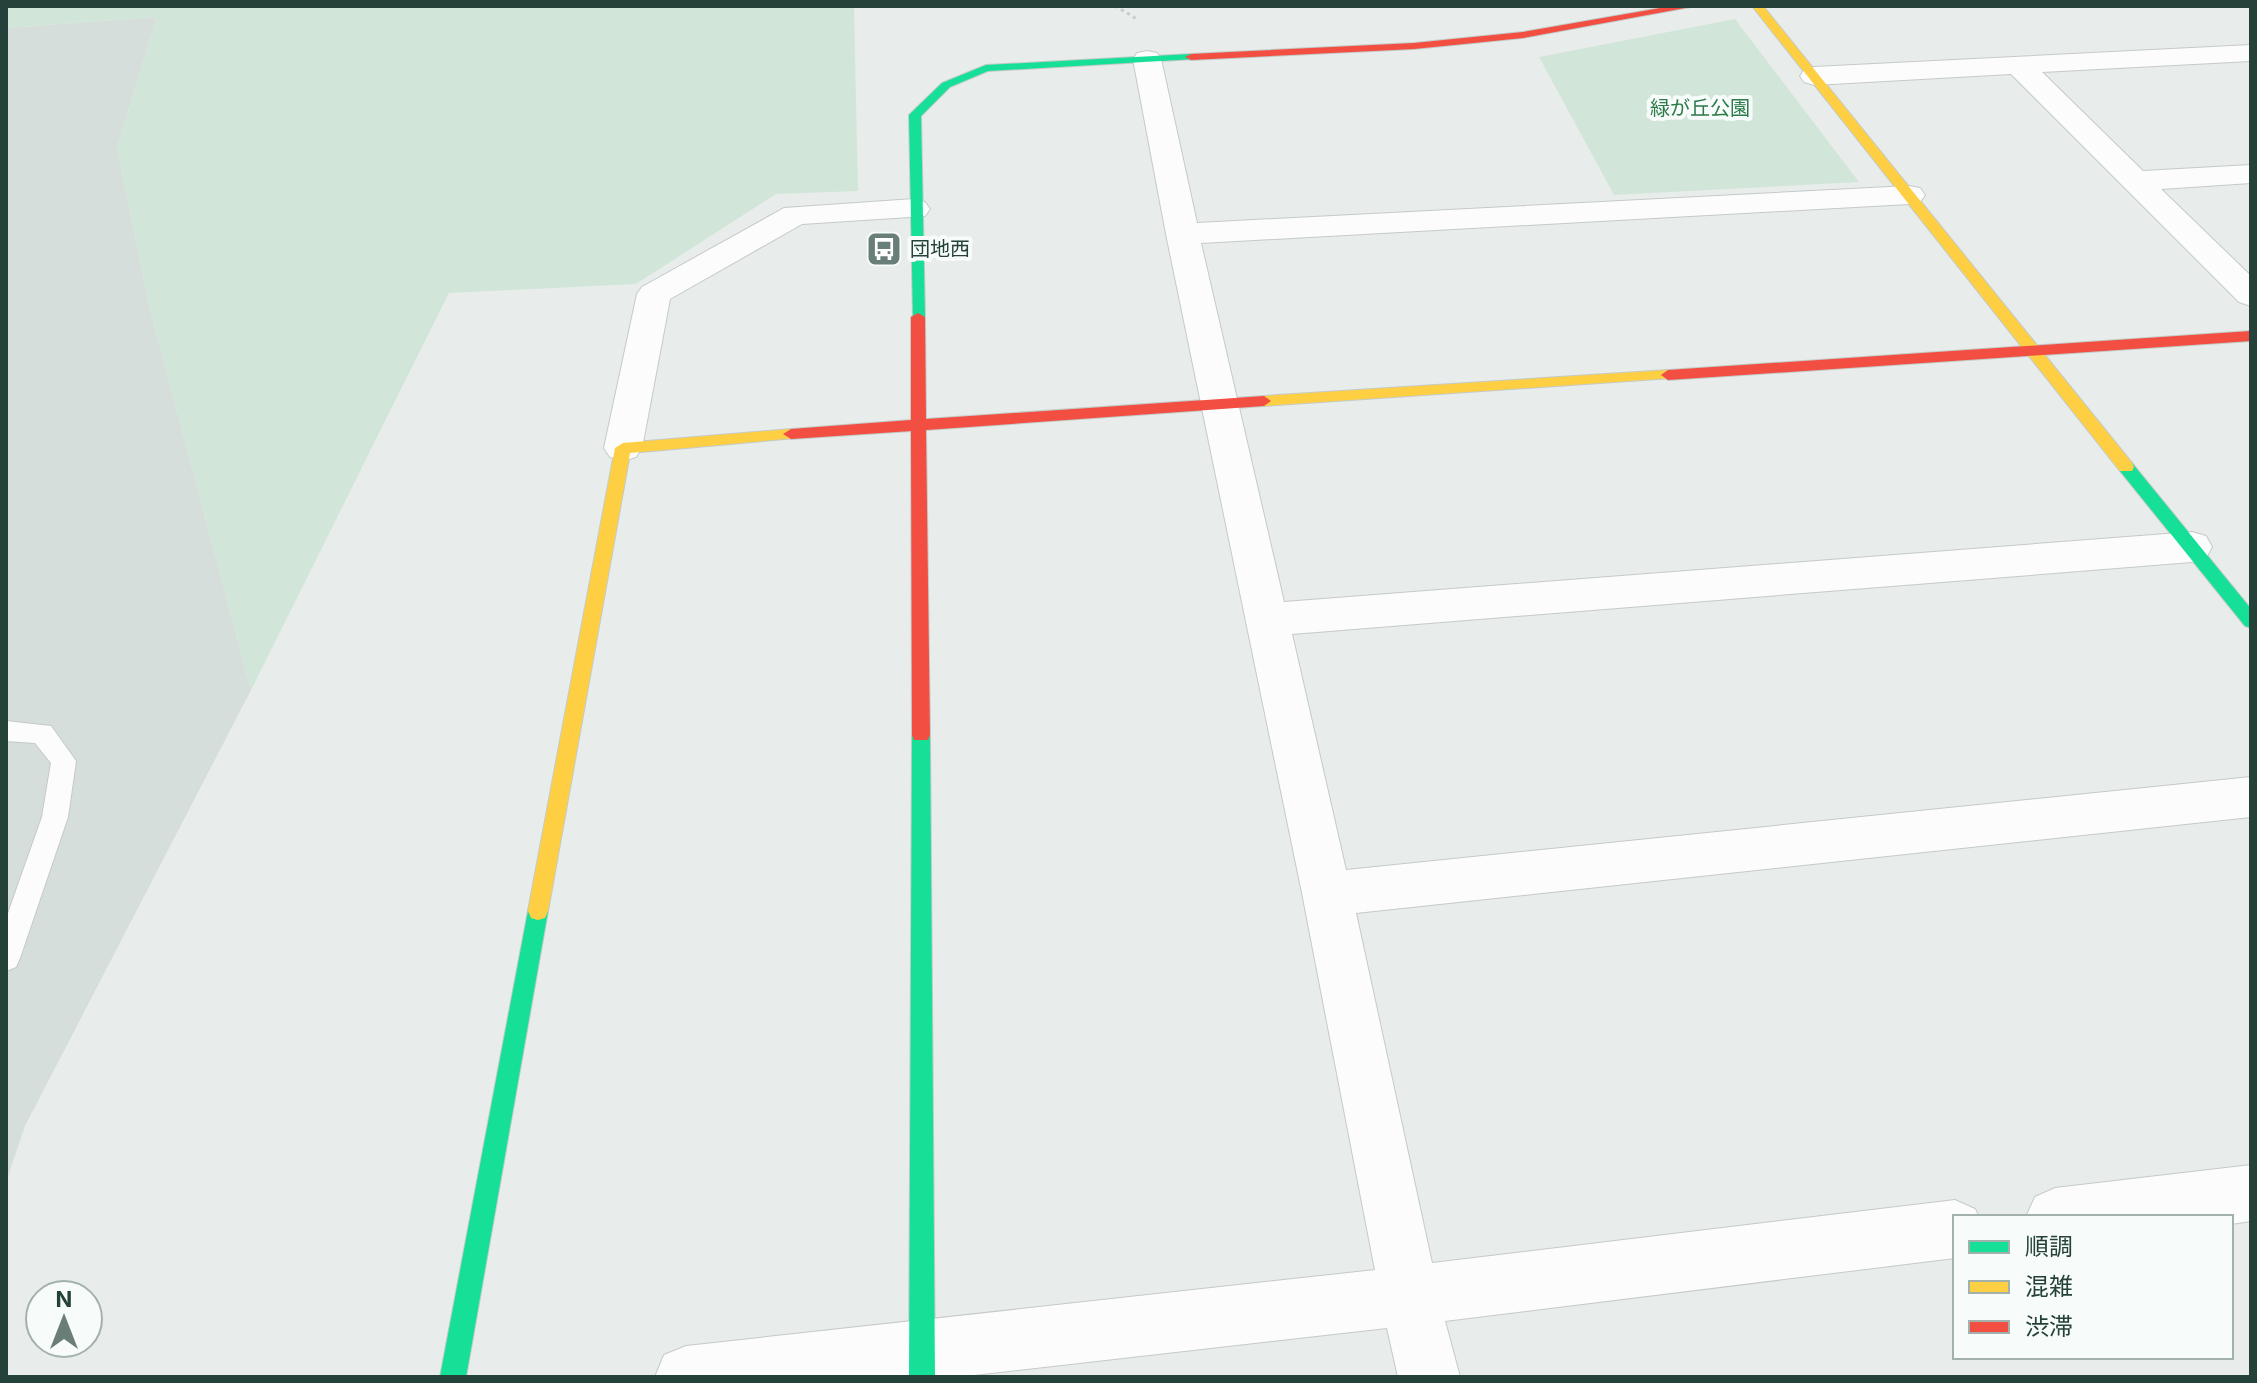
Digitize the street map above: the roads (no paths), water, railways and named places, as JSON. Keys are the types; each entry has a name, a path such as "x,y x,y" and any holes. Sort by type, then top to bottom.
{"street":[{"path":"921,1364 920,424 914,209 915,115 933,93 950,80 986,68 1414,46 1523,35 1691,6"},
{"path":"1757,6 2030,350 2251,621"},
{"path":"1814,76 2251,53"},
{"path":"1147,59 1182,234 1327,894 1408,1296 1429,1377"},
{"path":"2019,66 2251,295"},
{"path":"2137,181 2251,174"},
{"path":"1182,234 1909,195"},
{"path":"453,1377 654,294 795,215 914,209"},
{"path":"623,448 920,424 2251,336"},
{"path":"1266,620 2192,547"},
{"path":"1327,894 2251,797"},
{"path":"2071,1215 2251,1193"},
{"path":"686,1377 921,1364 1408,1296 1953,1229"}],"lane":[{"path":"6,731 42,733 64,761 55,817 6,958"}],"place":[{"name":"団地西","path":"884,249"}],"park label":[{"name":"緑が丘公園","path":"1700,108"}]}
